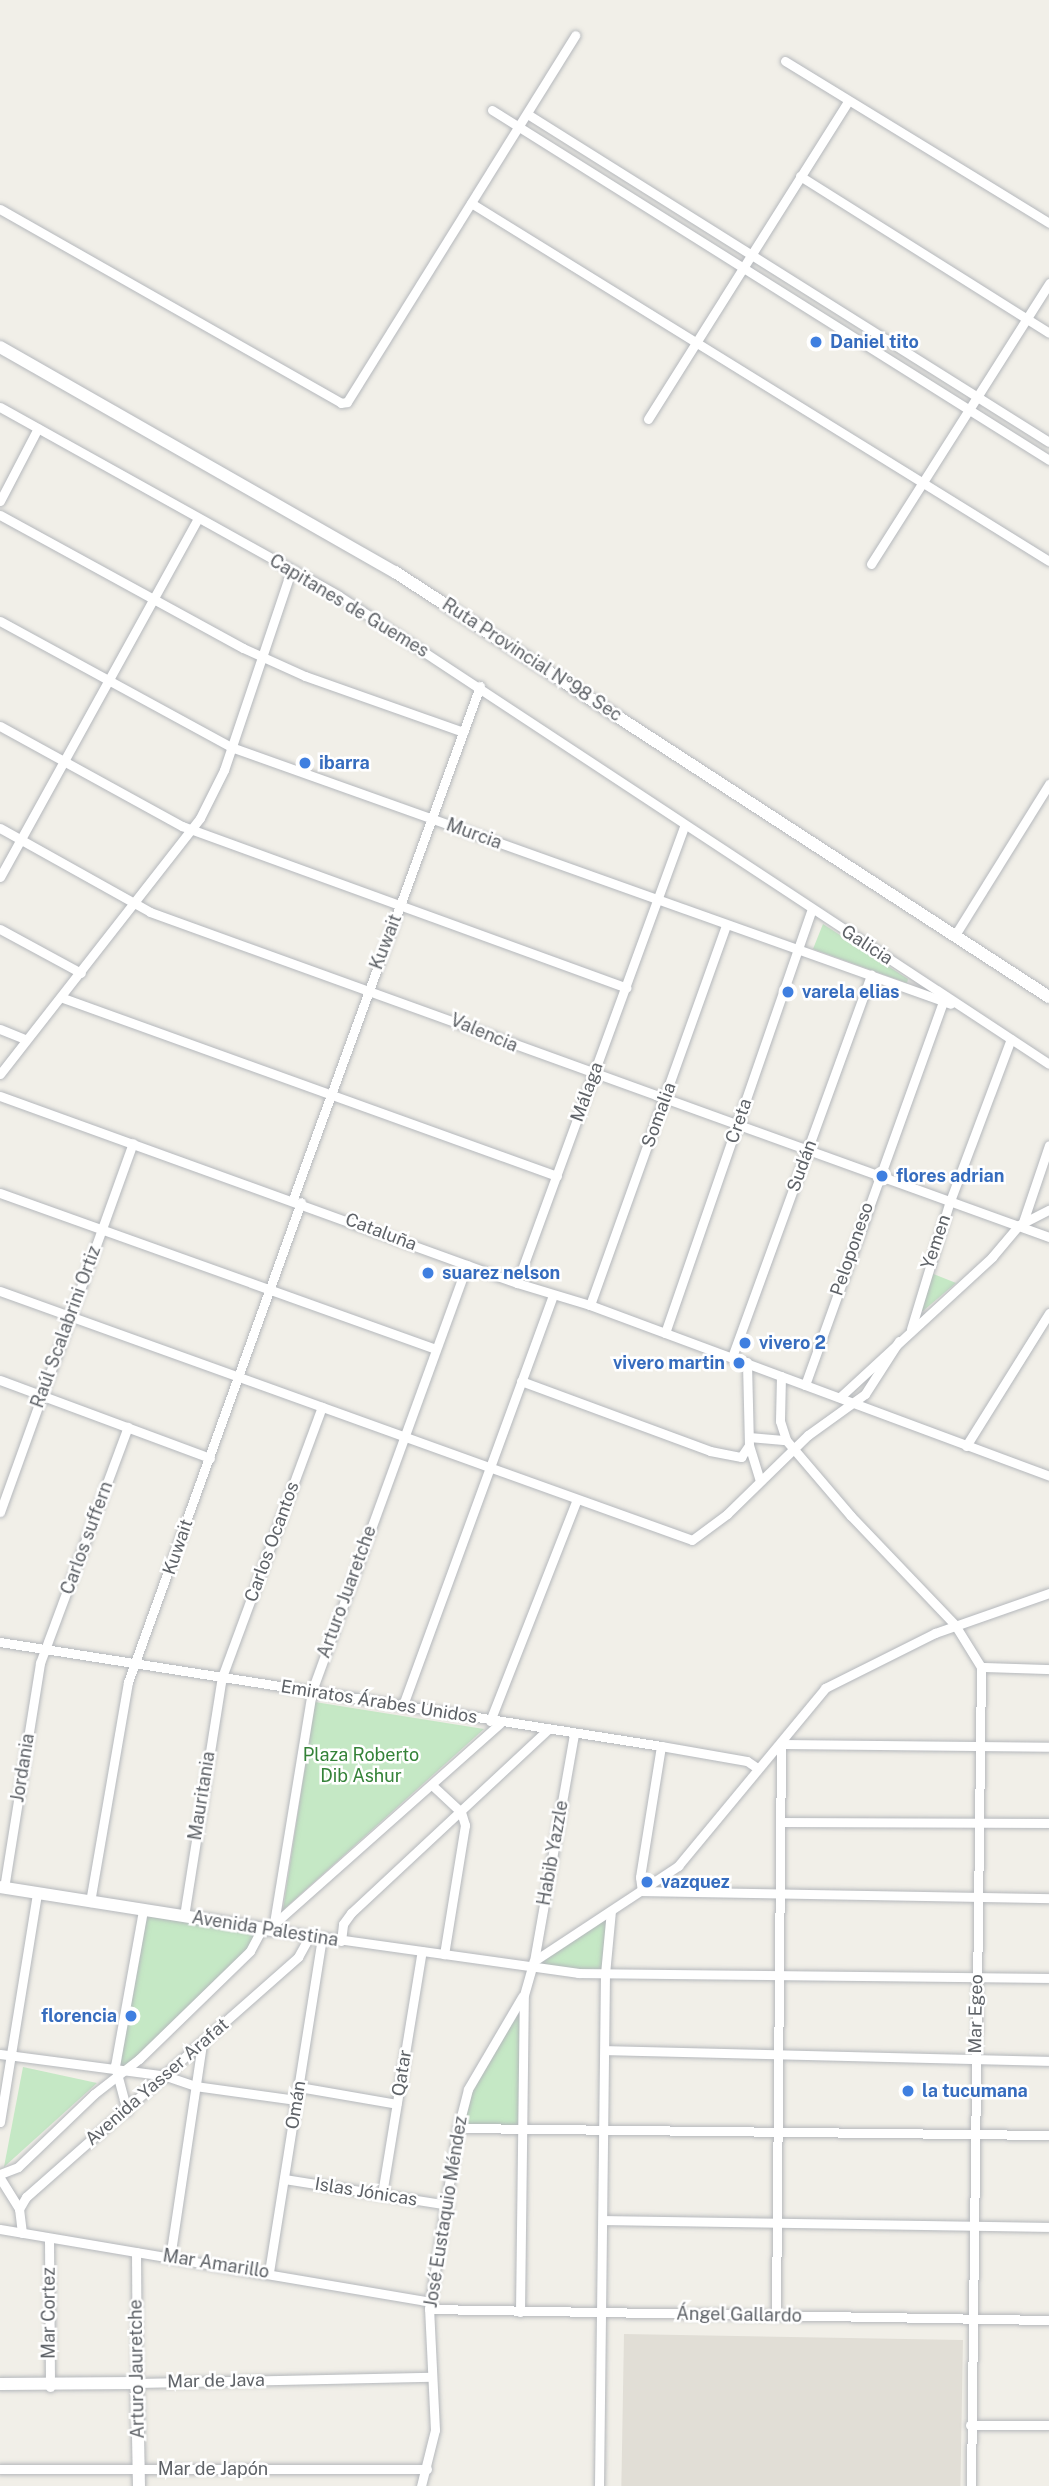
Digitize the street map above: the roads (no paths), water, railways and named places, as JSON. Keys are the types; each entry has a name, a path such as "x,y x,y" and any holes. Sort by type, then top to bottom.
{"street":[{"path":"0,208 341,403 352,398 471,203 529,115 575,35"},
{"path":"785,61 1049,223"},
{"path":"648,419 848,101"},
{"path":"492,110 1049,460"},
{"path":"529,115 1049,442"},
{"path":"800,176 1049,332"},
{"path":"471,203 1049,561"},
{"path":"871,564 1049,283"},
{"name":"Ruta Provincial Nº98 Sec","path":"0,347 395,572 1049,997"},
{"name":"Capitanes de Guemes","path":"0,407 339,596 685,825"},
{"path":"0,501 38,429"},
{"path":"0,515 153,602 260,656 463,732"},
{"path":"0,877 198,519"},
{"path":"0,1073 25,1039 63,998 193,829 231,747 260,656 292,571"},
{"name":"Murcia","path":"0,621 231,747 657,901 944,998"},
{"name":"Kuwait","path":"90,1902 135,1665 270,1292 330,1094 480,687"},
{"path":"0,726 193,829 626,988"},
{"path":"955,935 1049,784"},
{"name":"Málaga","path":"517,1283 685,825"},
{"name":"Galicia","path":"685,825 965,1012 1049,1064"},
{"name":"Valencia","path":"0,828 136,904 368,988 524,1050 557,1056 665,1099 1021,1224 1049,1237"},
{"name":"Creta","path":"665,1333 812,909"},
{"name":"Somalia","path":"590,1305 726,925"},
{"path":"0,929 81,973"},
{"name":"Sudán","path":"732,1357 871,975"},
{"path":"63,998 556,1176"},
{"name":"Peloponeso","path":"805,1385 878,1175 944,998"},
{"path":"0,1029 25,1039"},
{"name":"Yemen","path":"911,1329 950,1201 1011,1039"},
{"name":"Cataluña","path":"0,1096 297,1200 517,1283 590,1305 1049,1475"},
{"name":"Raúl Scalabrini Ortiz","path":"0,1512 133,1143"},
{"path":"1021,1224 1049,1145"},
{"path":"0,1193 435,1349"},
{"path":"840,1397 992,1256 1021,1224 1049,1210"},
{"name":"Arturo Juaretche","path":"270,1927 312,1691 467,1265"},
{"path":"0,1291 576,1501 692,1540 727,1514 795,1448 870,1387 899,1341"},
{"path":"402,1705 554,1295"},
{"path":"966,1446 1049,1313"},
{"path":"747,1363 749,1441 760,1480"},
{"path":"781,1376 780,1421 786,1440 851,1516 955,1625 981,1667 1049,1669"},
{"path":"0,1380 210,1458"},
{"path":"521,1381 710,1451 741,1457 749,1441"},
{"name":"Carlos Ocantos","path":"222,1677 321,1407"},
{"name":"Carlos suffern","path":"46,1650 128,1427"},
{"path":"749,1441 786,1440"},
{"path":"490,1721 576,1501"},
{"path":"532,1965 678,1866 756,1767 781,1744 825,1688 955,1625 1049,1593"},
{"name":"Emiratos Árabes Unidos","path":"0,1642 402,1705 573,1735 661,1746 747,1761 756,1767"},
{"name":"Jordania","path":"2,1888 46,1650"},
{"name":"Mar Egeo","path":"971,2486 981,1667"},
{"name":"Mauritania","path":"184,1916 222,1677"},
{"name":"Avenida Yasser Arafat","path":"0,2176 18,2167 250,1951 270,1927 433,1786 500,1723"},
{"path":"341,1941 343,1924 351,1913 547,1730"},
{"name":"Habib Yazzle","path":"524,1995 532,1965 573,1735"},
{"path":"781,1744 1049,1747"},
{"path":"776,2316 781,1744"},
{"path":"642,1891 640,1877 661,1746"},
{"path":"433,1786 461,1812 465,1825 444,1954"},
{"path":"781,1822 1049,1823"},
{"name":"Avenida Palestina","path":"2,1888 270,1927 322,1939 605,1974 1049,1979"},
{"path":"642,1891 1049,1899"},
{"path":"0,2122 37,1893"},
{"path":"127,2111 119,2074 144,1910"},
{"path":"598,2486 603,2313 605,1974 611,1911"},
{"name":"Avenida Yasser Arafat","path":"19,2209 26,2197 127,2111 298,1957 309,1937"},
{"name":"Omán","path":"269,2272 322,1939"},
{"name":"Qatar","path":"382,2194 422,1951"},
{"path":"520,2312 524,1995"},
{"name":"José Eustaquio Méndez","path":"421,2486 435,2430 430,2306 458,2128 468,2089 524,1995"},
{"path":"170,2258 202,2043"},
{"path":"605,2050 1049,2061"},
{"path":"0,2054 119,2074 166,2076 195,2086 296,2100"},
{"path":"299,2087 397,2104"},
{"path":"458,2128 1049,2135"},
{"path":"0,2176 19,2209 22,2233"},
{"name":"Islas Jónicas","path":"284,2179 448,2205"},
{"path":"604,2220 1049,2227"},
{"name":"Mar Amarillo","path":"0,2229 49,2239 269,2272 430,2306"},
{"name":"Mar Cortez","path":"49,2239 50,2387"},
{"name":"Arturo Jauretche","path":"136,2252 139,2486"},
{"name":"Ángel Gallardo","path":"430,2306 520,2312 1049,2320"},
{"name":"Mar de Java","path":"0,2384 50,2387 432,2377"},
{"path":"971,2425 1049,2425"},
{"name":"Mar de Japón","path":"0,2469 427,2469"}],"place":[{"name":"Daniel tito","path":"816,342"},
{"name":"ibarra","path":"305,763"},
{"name":"varela elias","path":"788,992"},
{"name":"flores adrian","path":"882,1176"},
{"name":"suarez nelson","path":"428,1273"},
{"name":"vivero 2","path":"745,1343"},
{"name":"vivero martin","path":"739,1363"},
{"name":"vazquez","path":"647,1882"},
{"name":"florencia","path":"131,2016"},
{"name":"la tucumana","path":"908,2091"}],"park label":[{"name":"Plaza Roberto Dib Ashur","path":"361,1766"}]}
